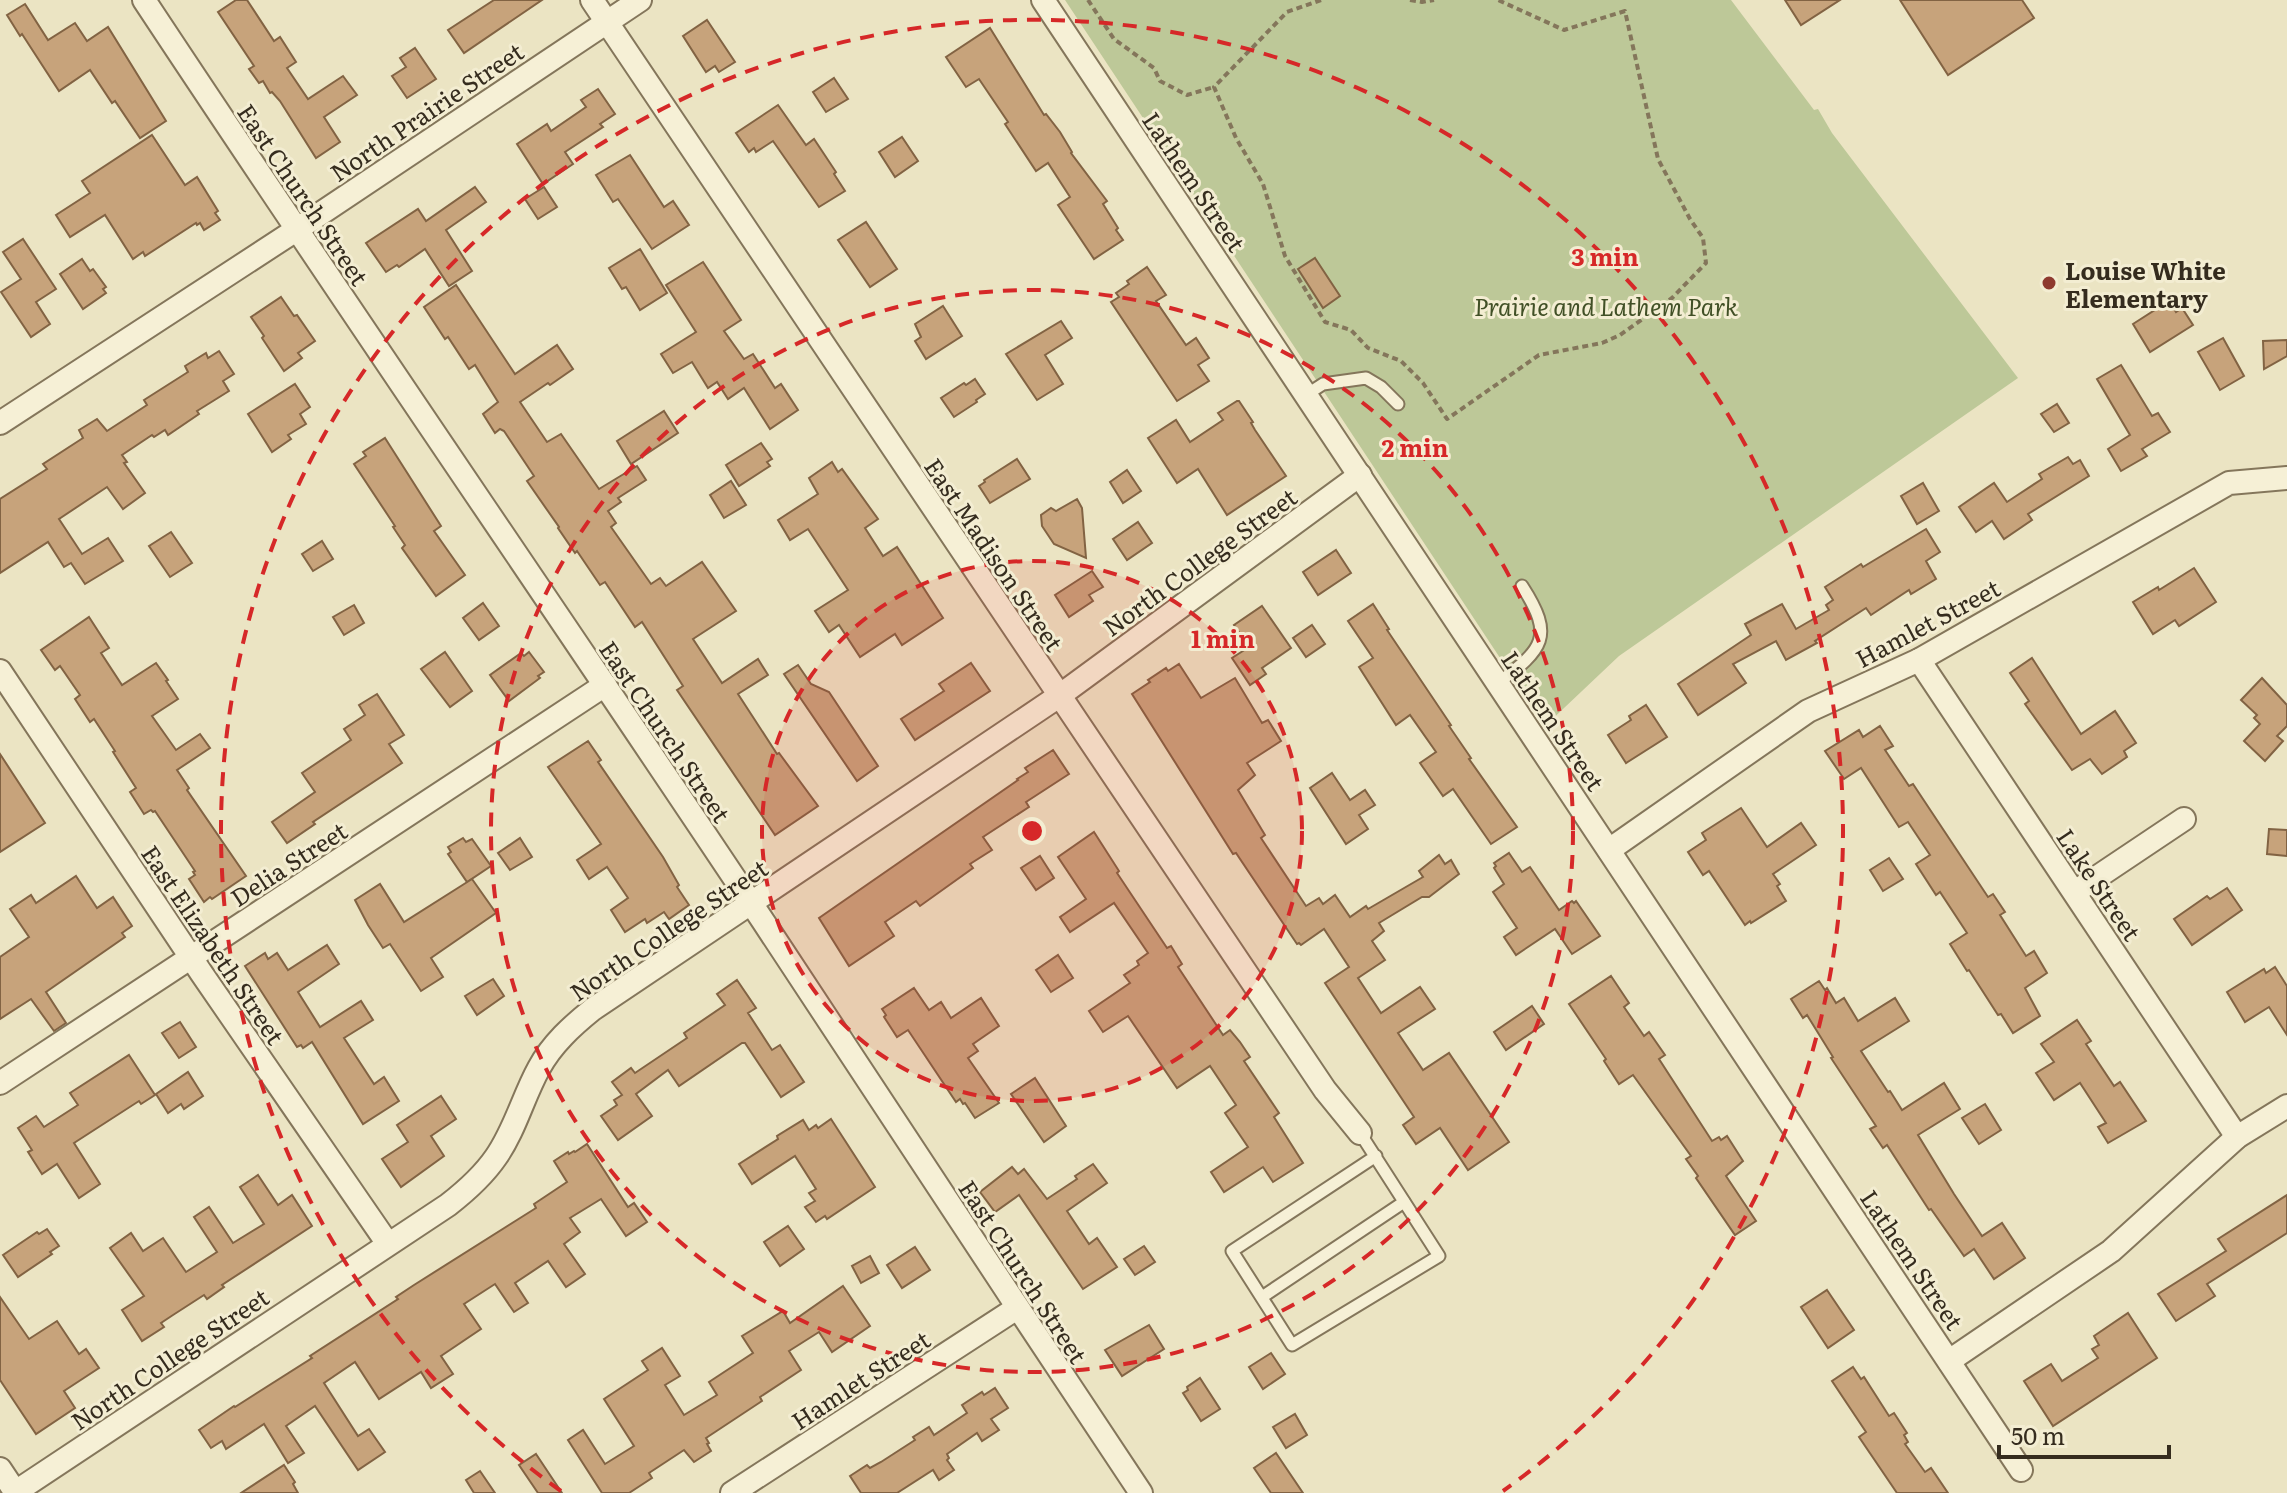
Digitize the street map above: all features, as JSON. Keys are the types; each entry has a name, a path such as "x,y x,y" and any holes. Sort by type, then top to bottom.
{"street":[{"name":"East Church Street","path":"144,0 605,685 1141,1493"},
{"name":"East Madison Street","path":"592,0 1325,1090 1360,1133"},
{"name":"North Prairie Street","path":"0,423 640,0"},
{"name":"Lathem Street","path":"1043,0 2021,1470"},
{"name":"North College Street","path":"15,1493 448,1205 482,1176 508,1139 539,1068 560,1038 593,1009 1059,696 1360,475"},
{"name":"Hamlet Street","path":"1609,850 1808,711 1919,660 2229,483 2287,478"},
{"name":"Lake Street","path":"1919,660 2237,1137"},
{"name":"East Elizabeth Street","path":"0,671 191,958 388,1244"},
{"name":"Delia Street","path":"0,1083 605,685"},
{"path":"2075,892 2184,819"},
{"path":"1949,1361 2111,1251 2237,1137 2287,1106"},
{"name":"Hamlet Street","path":"732,1493 1017,1308"},
{"path":"0,1469 15,1493"}],"lane":[{"path":"1306,395 1323,384 1366,378 1381,387 1398,404"},
{"path":"1498,683 1535,651 1542,634 1533,603 1522,586"},
{"path":"1360,1133 1376,1156 1439,1256 1292,1345 1232,1251 1376,1156"},
{"path":"1262,1297 1404,1202"}],"path":[{"path":"1088,0 1114,39 1154,68 1160,81 1187,95 1214,87 1287,12 1321,0"},
{"path":"1410,0 1434,0"},
{"path":"1214,87 1236,138 1263,184 1285,256 1325,322 1351,330 1368,348 1401,361 1423,383 1447,419 1539,355 1602,343 1620,335 1672,298 1706,263 1703,238 1658,159 1625,11 1564,30 1498,0"}],"green space":[{"name":"Prairie and Lathem Park","path":"1065,0 1731,0 1814,110 1818,109 1832,133 2018,378 1619,656 1545,726"}],"building":[{"path":"236,0 247,0 274,41 280,37 296,62 287,68 308,99 343,76 357,95 324,117 340,142 316,158 280,101 270,93 263,81 259,83 249,69 254,66 218,12"},
{"path":"494,0 542,0 464,53 448,30"},
{"path":"1785,0 1840,0 1801,25"},
{"path":"1900,0 2022,0 2034,18 1948,75"},
{"path":"25,4 48,40 75,23 87,41 108,27 166,121 140,138 90,70 59,91 7,15"},
{"path":"707,20 735,62 719,72 715,66 706,72 683,36"},
{"path":"990,28 1044,115 1060,132 1071,153 1107,201 1103,204 1123,240 1094,259 1058,205 1070,197 1048,163 1036,171 979,79 966,87 946,57"},
{"path":"415,48 436,79 407,98 392,76 406,67 400,58"},
{"path":"834,78 848,99 826,112 813,92"},
{"path":"598,89 615,114 600,124 603,127 565,152 573,164 543,184 517,144 547,124 551,131 586,107 581,100"},
{"path":"778,105 806,145 814,139 845,191 819,207 773,141 756,152 754,148 749,152 736,133"},
{"path":"152,135 185,185 197,177 218,211 215,213 220,220 204,230 200,223 196,223 145,256 143,252 133,259 105,215 70,237 56,215 90,193 82,181"},
{"path":"902,137 918,161 895,177 879,152"},
{"path":"630,155 664,207 673,201 689,225 652,249 618,199 613,202 596,175"},
{"path":"475,187 486,202 446,230 472,271 449,286 425,249 386,272 366,243 418,209 426,221"},
{"path":"544,187 557,207 538,219 525,199"},
{"path":"866,222 897,269 870,287 838,240"},
{"path":"23,239 56,289 36,302 50,324 31,337 1,292 21,279 3,252"},
{"path":"640,249 667,293 640,310 609,268"},
{"path":"1315,258 1340,296 1323,308 1298,269"},
{"path":"82,259 106,287 103,289 106,293 83,309 60,274"},
{"path":"703,262 741,320 724,331 744,359 753,354 775,388 781,384 798,410 770,429 744,388 728,399 717,382 708,388 692,362 673,373 661,354 696,332 666,285"},
{"path":"1147,267 1166,295 1156,301 1186,345 1196,338 1209,358 1198,365 1209,381 1177,401 1111,302 1119,297 1116,293 1129,284 1127,281"},
{"path":"456,285 515,374 557,345 573,369 520,402 547,442 561,434 599,489 637,466 646,480 618,498 621,502 608,511 616,523 611,527 651,584 660,578 666,586 702,562 736,611 693,639 722,683 758,659 768,675 738,694 777,754 818,806 775,835 677,690 683,686 642,622 635,627 605,582 600,585 577,551 575,553 527,481 534,476 504,431 500,429 495,433 483,414 498,402 475,365 469,369 424,307"},
{"path":"281,297 315,341 298,353 302,358 284,371 251,317"},
{"path":"2169,301 2176,312 2182,308 2193,325 2150,352 2133,324"},
{"path":"943,306 962,336 926,359 915,341 921,337 915,324"},
{"path":"1061,321 1072,338 1045,355 1063,384 1037,400 1006,354"},
{"path":"2223,338 2244,376 2220,390 2198,352"},
{"path":"2287,340 2287,356 2264,369 2263,341"},
{"path":"219,351 234,374 223,381 229,391 197,411 199,414 168,435 165,430 154,437 152,435 122,455 127,462 124,463 145,493 123,509 107,487 59,519 82,554 108,538 123,561 85,584 71,563 64,567 48,542 0,573 0,499 47,469 43,464 83,438 79,430 97,419 107,431 147,405 144,400 188,372 185,366 206,353 208,358"},
{"path":"2121,365 2152,416 2158,413 2170,432 2142,449 2147,456 2121,471 2108,449 2130,435 2097,379"},
{"path":"975,379 985,394 954,417 941,398"},
{"path":"295,384 310,407 300,414 306,424 288,435 291,439 272,452 248,414"},
{"path":"1237,401 1286,476 1227,515 1198,469 1177,483 1148,438 1176,420 1190,442 1223,420 1218,413"},
{"path":"2057,404 2069,423 2054,432 2041,414"},
{"path":"664,411 678,433 631,464 617,441"},
{"path":"385,438 441,526 434,531 465,575 436,596 402,548 405,545 395,526 354,464 366,456 363,452"},
{"path":"761,443 772,459 767,462 770,466 739,486 726,465"},
{"path":"2068,457 2073,464 2080,460 2089,476 2028,514 2032,520 2004,539 1992,521 1976,532 1959,507 1994,483 2007,502 2042,479 2039,474"},
{"path":"1017,459 1030,479 990,503 979,486"},
{"path":"832,462 838,472 842,469 878,519 865,528 883,556 897,547 943,618 902,645 895,634 860,657 839,625 829,632 815,611 848,590 808,529 790,540 778,520 818,494 809,478"},
{"path":"1127,470 1141,491 1123,503 1110,482"},
{"path":"731,481 746,505 724,518 710,495"},
{"path":"1923,483 1939,511 1917,524 1901,496"},
{"path":"1077,499 1082,508 1086,558 1054,544 1042,526 1041,515 1051,508 1056,511"},
{"path":"1138,522 1152,543 1127,560 1113,539"},
{"path":"1926,529 1940,552 1926,561 1936,579 1911,594 1909,590 1871,615 1866,608 1815,641 1817,643 1786,660 1776,641 1733,664 1746,683 1698,715 1678,684 1751,635 1745,624 1782,604 1796,629 1829,610 1826,605 1833,600 1825,587"},
{"path":"171,532 192,563 170,577 149,546"},
{"path":"322,541 333,559 313,571 302,554"},
{"path":"1336,550 1351,573 1318,595 1303,572"},
{"path":"2194,568 2216,602 2179,626 2175,620 2153,634 2133,602"},
{"path":"1092,571 1103,587 1089,595 1093,601 1069,617 1055,595"},
{"path":"483,603 499,626 479,640 463,618"},
{"path":"1373,604 1451,725 1469,759 1517,827 1491,844 1453,789 1443,796 1420,763 1436,752 1410,715 1396,725 1359,667 1373,658 1348,621"},
{"path":"354,605 364,623 344,635 333,617"},
{"path":"1262,606 1291,648 1262,668 1266,674 1250,685 1232,658 1249,647 1234,625"},
{"path":"89,617 109,648 101,653 122,685 156,663 168,680 178,699 152,716 176,750 200,734 210,748 177,770 189,788 187,790 246,876 212,899 210,897 204,902 189,879 195,871 155,811 144,814 130,792 136,788 115,751 94,719 90,722 75,699 80,695 60,666 55,670 41,650"},
{"path":"1312,625 1325,644 1306,657 1293,638"},
{"path":"445,652 472,691 450,707 421,669"},
{"path":"529,652 544,672 509,701 490,675 521,653 524,656"},
{"path":"2032,658 2081,734 2115,711 2136,743 2124,751 2127,757 2102,774 2090,759 2072,770 2025,704 2029,701 2010,673"},
{"path":"971,663 990,691 915,740 901,719 944,691 939,684"},
{"path":"1179,664 1201,698 1235,678 1262,723 1268,720 1281,741 1247,763 1255,775 1238,790 1265,835 1261,838 1306,906 1319,898 1323,904 1335,895 1350,917 1423,877 1419,871 1439,855 1445,864 1451,860 1459,874 1429,897 1422,897 1379,923 1384,931 1372,941 1385,960 1358,978 1381,1013 1420,987 1435,1009 1398,1033 1423,1070 1449,1053 1509,1142 1468,1170 1440,1128 1416,1144 1403,1125 1414,1117 1325,983 1349,967 1324,929 1301,945 1297,944 1236,853 1233,854 1132,694 1166,668 1168,671"},
{"path":"798,665 811,684 829,692 878,766 857,781 784,674"},
{"path":"2262,678 2287,705 2287,726 2277,736 2283,741 2265,761 2244,741 2260,724 2254,718 2257,715 2241,700"},
{"path":"377,694 404,735 389,744 402,763 287,843 272,822 315,792 302,773 351,740 344,729 365,715 359,705"},
{"path":"1646,705 1667,737 1626,763 1608,735 1631,720 1629,716"},
{"path":"1880,726 1893,746 1885,750 1909,786 1913,784 1988,897 1993,894 2005,912 2000,915 2026,956 2034,951 2047,973 2025,988 2040,1016 2013,1033 1950,944 1967,933 1940,892 1936,895 1916,864 1930,855 1908,822 1899,827 1861,768 1844,779 1825,751 1859,730 1863,737"},
{"path":"588,741 601,760 598,762 663,857 689,905 669,919 664,912 647,923 645,919 625,932 611,910 628,898 607,867 589,879 577,860 601,844 548,767"},
{"path":"1053,750 1069,774 1026,802 1029,807 983,837 992,850 970,864 973,868 920,906 916,901 885,922 894,936 849,966 819,918 1018,780 1028,772 1025,768"},
{"path":"0,754 45,823 0,852"},
{"path":"1332,773 1350,800 1365,790 1375,805 1359,815 1368,829 1346,844 1310,788"},
{"path":"1741,808 1767,847 1801,823 1816,845 1773,874 1786,901 1745,925 1709,871 1703,875 1688,852 1706,840 1702,833"},
{"path":"2269,829 2287,830 2287,856 2267,854"},
{"path":"1094,832 1167,948 1171,946 1182,964 1178,967 1223,1035 1230,1030 1250,1057 1244,1061 1279,1113 1274,1117 1303,1163 1273,1182 1263,1167 1224,1192 1211,1172 1248,1147 1225,1113 1236,1105 1210,1066 1177,1088 1128,1016 1103,1032 1089,1011 1130,983 1124,975 1139,965 1137,961 1148,953 1114,903 1070,932 1060,917 1086,899 1058,857"},
{"path":"463,838 466,842 472,839 491,866 467,882 448,854 451,852 448,847"},
{"path":"520,838 532,857 510,870 498,853"},
{"path":"1509,853 1522,872 1530,867 1559,910 1576,901 1600,936 1572,954 1555,929 1516,955 1504,937 1517,928 1493,892 1504,884 1494,863"},
{"path":"1040,856 1054,878 1036,890 1021,868"},
{"path":"1889,858 1903,879 1883,891 1870,870"},
{"path":"76,876 97,908 113,897 132,926 122,933 125,937 46,992 66,1023 54,1031 31,999 0,1019 0,957 29,937 10,909 31,895 36,903"},
{"path":"472,879 496,913 431,958 443,977 421,991 390,944 383,948 355,900 380,884 404,922"},
{"path":"2227,888 2242,910 2192,945 2174,919 2207,896 2210,899"},
{"path":"327,945 339,964 298,992 320,1027 361,1001 373,1020 344,1038 374,1084 384,1077 399,1101 363,1124 312,1042 303,1048 301,1045 297,1047 245,966 265,953 268,959 277,953 288,970"},
{"path":"1058,955 1073,978 1051,992 1036,970"},
{"path":"2275,967 2287,986 2287,1035 2269,1007 2245,1022 2227,992 2264,969 2266,973"},
{"path":"1611,976 1629,1003 1624,1007 1644,1036 1649,1032 1665,1055 1659,1059 1712,1141 1727,1136 1743,1161 1726,1176 1756,1221 1735,1235 1696,1178 1698,1176 1686,1159 1691,1156 1633,1075 1619,1084 1569,1004"},
{"path":"493,979 504,996 477,1015 465,996"},
{"path":"737,980 756,1008 748,1013 772,1050 780,1045 804,1082 781,1097 745,1043 742,1043 679,1086 668,1070 636,1094 652,1116 618,1140 601,1116 617,1105 614,1100 622,1095 612,1082 631,1068 635,1073 687,1038 684,1033 725,1005 717,994"},
{"path":"1819,981 1836,1003 1844,998 1858,1021 1895,998 1909,1021 1861,1051 1902,1110 1944,1083 1960,1109 1918,1135 1982,1236 2002,1223 2025,1258 1994,1279 1974,1249 1964,1256 1929,1210 1887,1145 1883,1148 1870,1129 1876,1126 1807,1015 1803,1018 1791,999"},
{"path":"914,988 929,1010 941,1002 951,1018 981,998 999,1026 973,1044 978,1051 968,1058 999,1103 975,1118 965,1103 960,1099 956,1102 908,1030 897,1037 884,1017 886,1015 882,1009"},
{"path":"1532,1006 1544,1024 1506,1050 1494,1032"},
{"path":"2077,1020 2091,1041 2086,1044 2114,1086 2120,1082 2146,1121 2108,1143 2098,1127 2106,1123 2080,1083 2054,1100 2036,1073 2054,1062 2041,1044"},
{"path":"180,1022 196,1047 179,1058 162,1033"},
{"path":"129,1055 155,1095 141,1104 139,1101 74,1143 100,1184 79,1198 57,1164 42,1174 18,1128 36,1116 44,1127 78,1105 70,1093"},
{"path":"188,1072 203,1096 184,1109 181,1104 168,1113 156,1094"},
{"path":"1035,1078 1066,1126 1044,1142 1011,1094"},
{"path":"441,1096 456,1119 431,1136 444,1156 401,1187 382,1159 408,1142 397,1125"},
{"path":"1985,1104 2001,1130 1979,1144 1962,1118"},
{"path":"831,1119 875,1187 827,1219 825,1216 816,1222 805,1207 815,1201 809,1193 816,1189 795,1156 752,1184 739,1164 803,1120 809,1130"},
{"path":"587,1144 628,1207 634,1203 647,1222 626,1236 601,1199 570,1218 580,1232 564,1244 585,1274 566,1287 548,1261 515,1283 528,1303 514,1312 495,1284 464,1304 481,1329 441,1356 453,1374 431,1388 421,1372 379,1399 355,1362 324,1383 358,1436 369,1429 385,1452 358,1470 315,1406 286,1426 304,1453 288,1463 264,1424 226,1449 222,1441 211,1448 199,1430 312,1358 310,1356 398,1299 396,1297 414,1285 536,1208 534,1204 567,1182 554,1161"},
{"path":"1093,1164 1107,1183 1067,1211 1089,1244 1097,1238 1117,1267 1083,1289 1019,1195 995,1212 980,1192 1012,1167 1018,1174 1024,1169 1047,1199"},
{"path":"258,1175 278,1205 292,1195 312,1226 222,1285 224,1287 207,1299 204,1295 161,1323 164,1327 142,1341 122,1310 144,1296 110,1248 131,1233 143,1251 163,1238 186,1272 217,1252 194,1217 209,1207 233,1243 264,1224 240,1187"},
{"path":"2287,1195 2287,1233 2207,1284 2215,1296 2176,1321 2158,1294 2226,1251 2218,1239"},
{"path":"788,1226 804,1249 780,1266 764,1242"},
{"path":"47,1229 59,1246 18,1277 3,1255 37,1232 39,1234"},
{"path":"1144,1246 1155,1262 1135,1275 1124,1259"},
{"path":"915,1247 930,1270 902,1288 887,1265"},
{"path":"870,1256 879,1273 861,1283 852,1266"},
{"path":"843,1286 870,1326 832,1352 819,1332 789,1351 801,1370 760,1397 762,1401 706,1438 711,1451 694,1462 684,1450 649,1473 652,1478 629,1493 602,1493 568,1440 583,1430 605,1464 634,1446 604,1399 648,1370 642,1361 662,1348 680,1376 665,1385 684,1415 717,1395 709,1382 753,1353 742,1336 783,1311 790,1323"},
{"path":"1827,1290 1854,1330 1828,1348 1801,1307"},
{"path":"0,1297 29,1339 57,1321 79,1354 86,1349 99,1368 64,1391 75,1408 36,1434 0,1380"},
{"path":"2128,1313 2157,1358 2053,1426 2024,1381 2051,1364 2062,1381 2098,1358 2092,1349 2099,1345 2094,1336"},
{"path":"1149,1325 1164,1349 1122,1376 1105,1350"},
{"path":"1271,1353 1285,1374 1263,1389 1249,1367"},
{"path":"1853,1367 1861,1379 1864,1377 1889,1416 1894,1413 1907,1433 1904,1435 1908,1442 1905,1444 1925,1472 1931,1468 1948,1493 1897,1493 1859,1437 1866,1432 1832,1381"},
{"path":"1200,1378 1220,1409 1201,1421 1183,1393"},
{"path":"995,1388 1008,1408 991,1419 999,1430 982,1441 977,1433 947,1454 947,1460 954,1470 939,1480 933,1470 897,1493 861,1493 850,1476 867,1465 870,1468 881,1462 929,1427 934,1435 967,1413 962,1405"},
{"path":"1295,1414 1307,1435 1286,1448 1273,1427"},
{"path":"1276,1453 1303,1493 1271,1493 1254,1468"},
{"path":"536,1454 562,1493 538,1493 519,1465"},
{"path":"284,1465 298,1493 241,1493"},
{"path":"480,1471 495,1493 474,1493 466,1480"}],"place":[{"name":"Louise White Elementary","path":"2049,283"}]}
